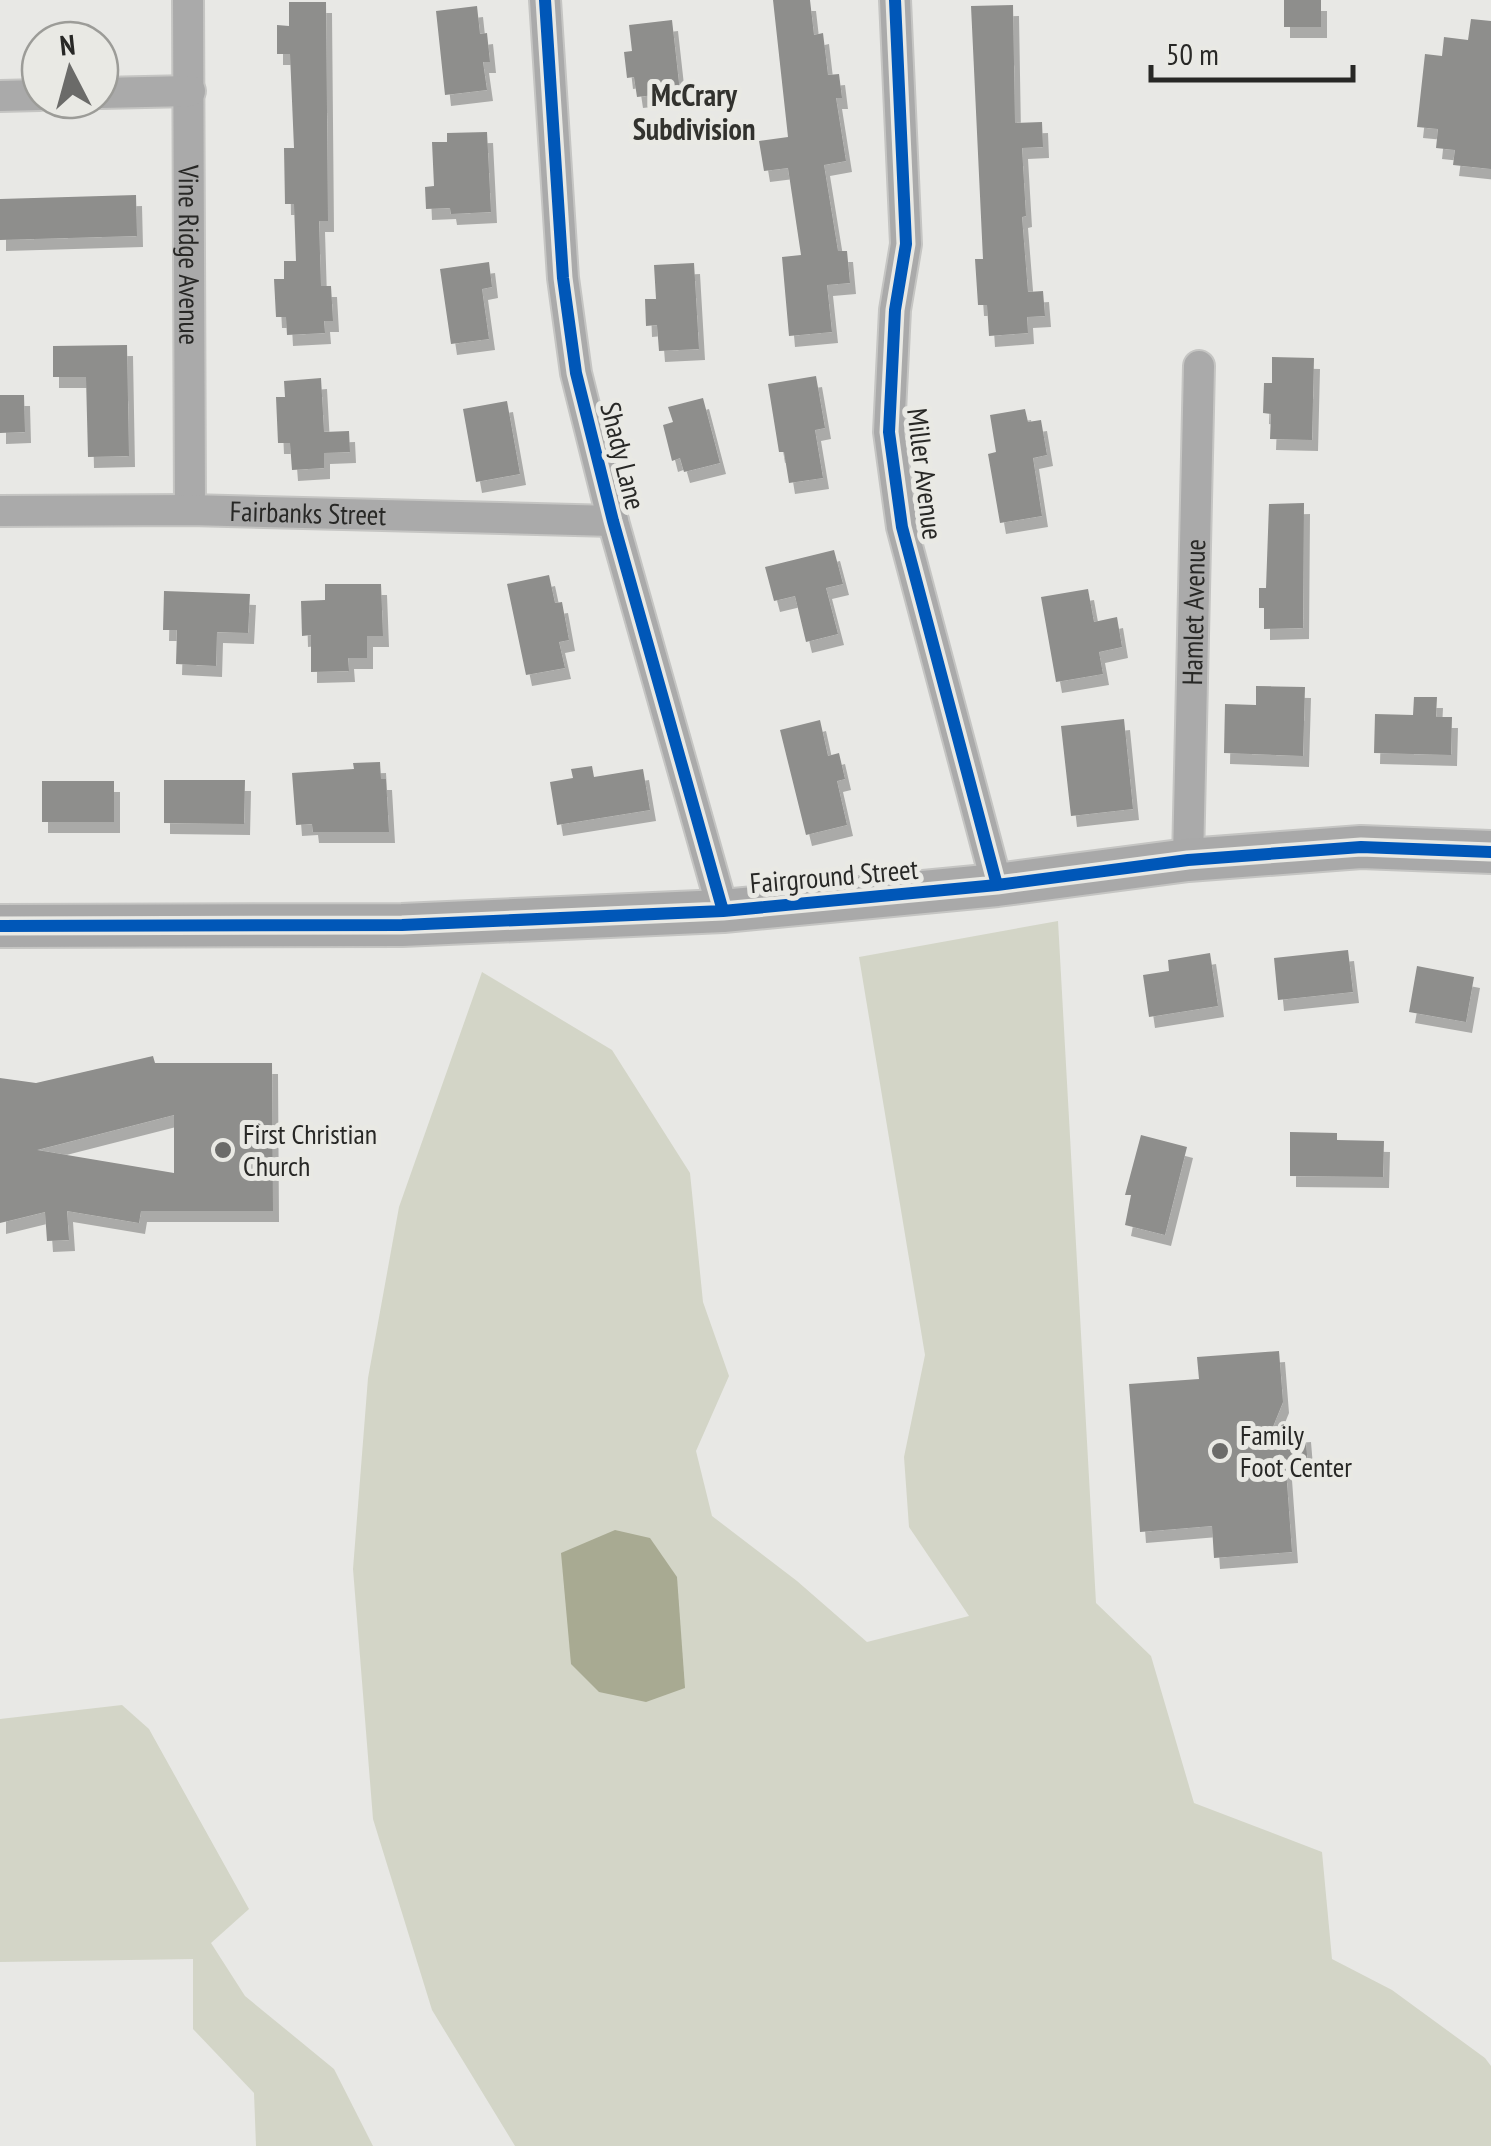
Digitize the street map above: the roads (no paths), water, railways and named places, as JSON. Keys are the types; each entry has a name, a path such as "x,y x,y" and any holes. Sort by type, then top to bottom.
{"street":[{"name":"Vine Ridge Avenue","path":"188,0 190,510"},
{"name":"Shady Lane","path":"545,0 566,297 576,373 722,911"},
{"name":"Miller Avenue","path":"895,0 906,244 894,328 889,432 902,527 998,885"},
{"path":"120,92 190,90"},
{"name":"Hamlet Avenue","path":"1188,860 1198,366"},
{"name":"Fairbanks Street","path":"0,510 190,510 614,520"},
{"name":"Fairground Street","path":"0,926 402,925 722,911 998,885 1188,860 1361,846 1491,852"}],"place":[{"name":"First Christian Church","path":"223,1150"},
{"name":"Family Foot Center","path":"1220,1451"}],"district":[{"name":"McCrary Subdivision","path":"694,113"}]}
